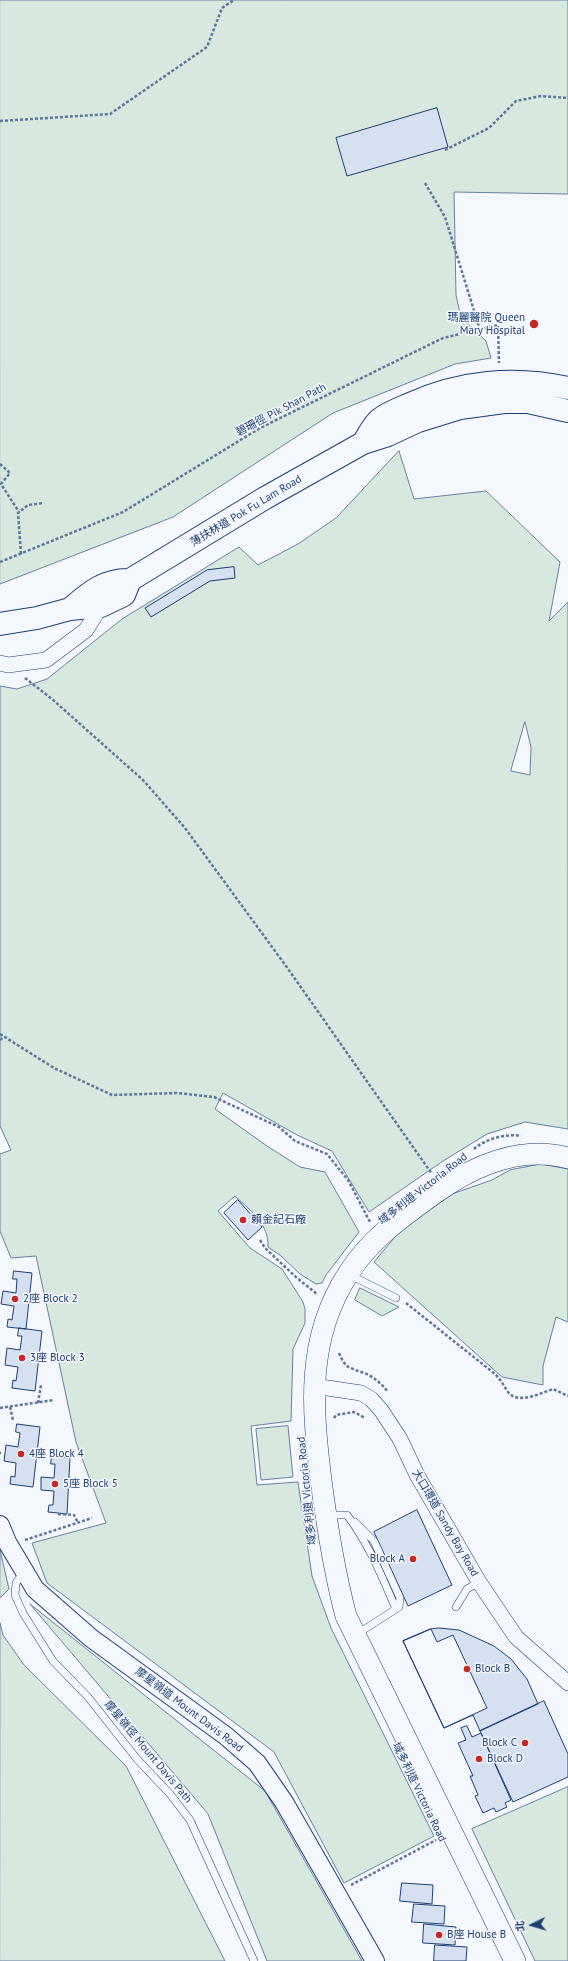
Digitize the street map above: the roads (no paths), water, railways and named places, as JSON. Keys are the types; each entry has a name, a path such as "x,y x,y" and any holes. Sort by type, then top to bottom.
{"main road":[{"name":"薄扶林道 Pok Fu Lam Road","path":"70,609 95,588 116,580 130,580 265,498 362,443 380,419 421,399 448,389 473,384 515,381 530,392 568,411"},
{"name":"薄扶林道 Pok Fu Lam Road","path":"530,392 568,388"},
{"name":"薄扶林道 Pok Fu Lam Road","path":"0,624 37,618 70,609 101,606 124,595 130,580"},
{"name":"域多利道 Victoria Road","path":"515,1961 354,1636 346,1616 338,1584 325,1516 314,1418 314,1386 320,1337 331,1304 348,1274 368,1248 383,1233 406,1213 456,1179 498,1160 516,1156 550,1155 568,1158"}],"street":[{"path":"4,664 46,660 86,630 101,606"},
{"name":"大口環道 Sandy Bay Road","path":"314,1386 361,1393 371,1399 381,1410 400,1439 417,1475 479,1582 516,1637 568,1683"},
{"name":"摩星嶺道 Mount Davis Road","path":"0,1525 7,1542 35,1589 91,1638 226,1736 257,1763 284,1802 375,1961"}],"lane":[{"path":"348,1274 396,1298"},
{"path":"325,1516 347,1516 367,1545 396,1609 354,1636"},
{"name":"摩星嶺徑 Mount Davis Path","path":"24,1571 16,1583 15,1595 23,1613 53,1661 88,1697 137,1759 170,1794 190,1820 254,1961"},
{"path":"456,1607 467,1589 479,1582"}],"place":[{"name":"瑪麗醫院 Queen Mary Hospital","path":"534,324"},
{"name":"賴金記石廠","path":"243,1220"},
{"name":"2座 Block 2","path":"15,1299"},
{"name":"3座 Block 3","path":"22,1358"},
{"name":"4座 Block 4","path":"21,1454"},
{"name":"5座 Block 5","path":"55,1484"},
{"name":"Block A","path":"413,1559"},
{"name":"Block B","path":"467,1669"},
{"name":"Block C","path":"525,1743"},
{"name":"Block D","path":"479,1759"},
{"name":"B座 House B","path":"439,1935"}]}
